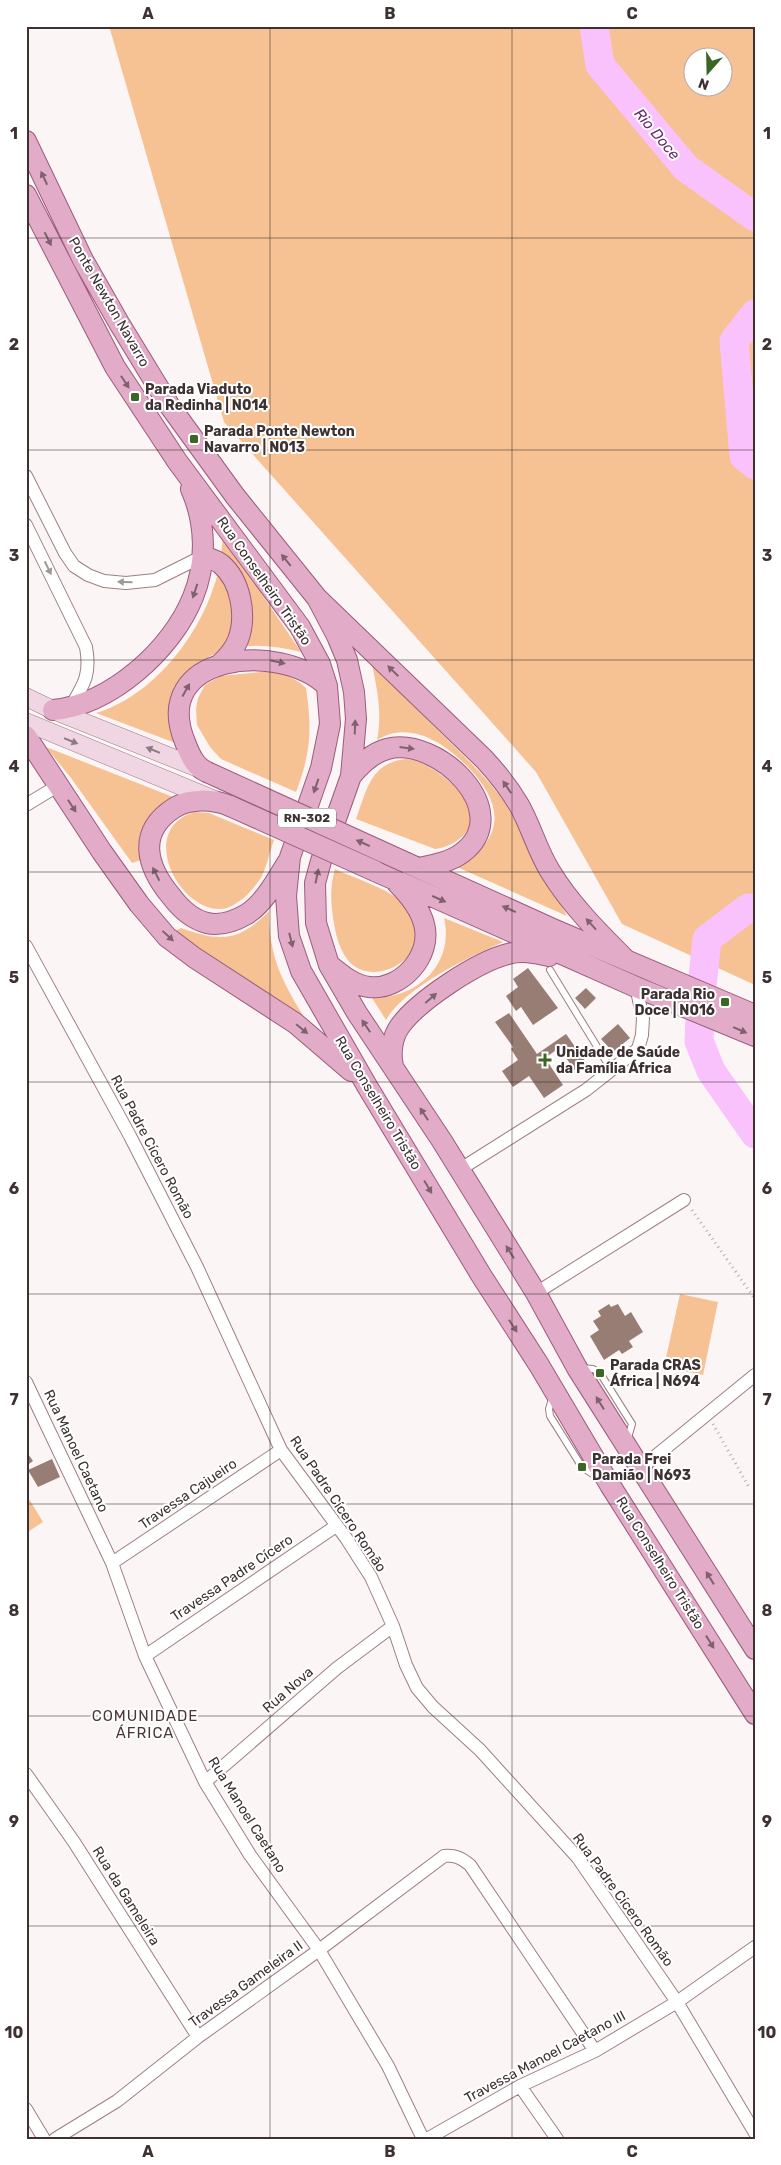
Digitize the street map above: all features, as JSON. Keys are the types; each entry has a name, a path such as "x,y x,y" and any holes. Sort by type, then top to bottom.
{"main road":[{"name":"Ponte Newton Navarro","path":"26,141 83,260 169,405 235,496 317,598"},
{"name":"Ponte Newton Navarro","path":"26,195 115,367 177,461"},
{"path":"62,709 104,694 130,677 168,638 193,598 203,556 202,526 198,506 177,461"},
{"name":"Rua Conselheiro Tristão","path":"177,461 300,627 320,664 327,686 330,724 327,745 315,787 290,857 286,911 294,952 311,990 481,1275 539,1365 610,1484 755,1714"},
{"path":"203,556 220,563 234,578 240,597 242,624 238,641 231,653 219,665"},
{"path":"317,598 347,660 354,692 355,744 351,776 320,861 315,882 316,923 329,965 357,1013 393,1066 536,1293 577,1368 755,1648"},
{"path":"317,598 484,758 504,781 519,806 539,853 562,890 625,959"},
{"path":"203,770 184,738 180,726 180,706 184,691 194,678 219,665 248,660 279,662 301,669 327,686"},
{"name":"RN-302","path":"26,697 62,709 203,770 553,929 625,959 645,983 755,1036"},
{"name":"RN-302","path":"26,722 227,805 524,938 612,975 755,1015"},
{"path":"26,736 139,904 167,937 195,958 295,1023 367,1086"},
{"path":"351,776 362,762 378,753 399,747 417,750 439,758 464,781 480,808 482,823 477,836 471,845 452,859 413,865"},
{"path":"227,805 202,800 186,802 167,813 154,827 150,838 151,863 162,885 181,908 193,918 207,923 222,924 249,913 262,899 290,857"},
{"path":"329,965 344,977 361,985 384,987 403,976 418,960 424,947 425,925 412,898 394,880"},
{"path":"393,1066 392,1049 400,1026 442,988 478,966 496,958 520,952 534,953 612,975"}],"street":[{"path":"26,476 64,553 74,566 88,575 104,581 126,583 154,580 203,556"},
{"path":"26,525 86,647 89,664 87,676 62,709"},
{"path":"26,805 59,786"},
{"name":"Rua Padre Cícero Romão","path":"26,946 130,1136 193,1258 280,1450 371,1577 393,1626 406,1665 417,1688 433,1707 480,1750 578,1858 677,2002 755,2133"},
{"path":"459,1170 586,1090 612,1071 638,1048 642,1035 645,983"},
{"path":"536,1293 684,1200"},
{"path":"641,1468 755,1375"},
{"name":"Rua Manoel Caetano","path":"26,1382 112,1563 145,1656 205,1782 250,1855 319,1950 388,2066 423,2139"},
{"name":"Travessa Cajueiro","path":"112,1563 280,1450"},
{"name":"Travessa Padre Cícero","path":"145,1656 336,1526"},
{"name":"Rua Nova","path":"205,1782 337,1668 393,1626"},
{"name":"Rua da Gameleira","path":"26,1774 74,1842 198,2037"},
{"name":"Travessa Gameleira II","path":"55,2139 116,2101 198,2037 319,1950 438,1859 453,1855 470,1866 595,2051"},
{"name":"Travessa Manoel Caetano III","path":"427,2139 520,2086 595,2051 677,2002 755,1947"},
{"path":"520,2086 557,2139"},
{"path":"26,2109 44,2139"}],"lane":[{"path":"550,970 612,1071"}],"path":[{"path":"684,1200 755,1299"},
{"path":"708,1412 750,1489"}],"shaded area":[{"path":"109,26 755,26 755,985 622,924 536,772 224,422"},
{"path":"223,537 301,652 274,647 246,646 220,652 195,666 180,683 178,692 178,744 96,713 116,705 135,694 153,680 184,645 196,626 214,586 219,568"},
{"path":"370,655 419,711 486,779 506,804 567,916 457,867 474,856 485,844 492,832 493,806 487,792 466,765 436,742 425,736 401,732 389,734 377,740 379,708"},
{"path":"271,671 290,677 306,688 309,741 305,765 296,792 221,759 210,747 197,725 196,709 198,698 205,685 220,676"},
{"path":"46,747 173,797 157,809 153,816 149,824 141,860 132,863 71,778"},
{"path":"406,759 423,764 441,775 457,789 468,803 471,812 469,828 458,840 435,849 356,819 367,788 377,772 385,766"},
{"path":"195,812 209,813 274,840 260,879 245,897 229,907 218,909 203,905 189,895 177,882 169,866 166,849 169,834 178,821"},
{"path":"335,869 386,891 405,905 417,931 416,942 412,952 405,960 396,966 374,972 364,971 350,963 339,944 336,934 331,892"},
{"path":"269,911 271,941 278,967 304,1017 250,982 226,970 175,931 181,928 207,936 218,937 238,934 248,929"},
{"path":"444,918 503,942 439,974 422,985 395,1008 386,1020 372,998 388,997 403,993 417,986 429,976 438,964 444,950 446,935"},
{"path":"680,1294 718,1302 703,1375 664,1367"},
{"path":"26,1494 43,1522 26,1533"}],"building":[{"path":"528,968 558,1008 533,1025 521,1007 516,1011 506,996 518,987 513,979"},
{"path":"586,988 596,998 585,1009 575,998"},
{"path":"509,1013 537,1054 566,1034 588,1065 576,1072 559,1048 545,1058 563,1085 544,1098 529,1076 513,1087 502,1071 518,1060 511,1049 513,1047 495,1022"},
{"path":"618,1024 630,1038 613,1052 601,1039"},
{"path":"609,1304 611,1307 618,1304 625,1316 631,1312 643,1332 629,1341 633,1347 622,1354 619,1350 604,1360 590,1336 599,1330 593,1321 601,1316 598,1311"},
{"path":"26,1451 33,1461 26,1466"},
{"path":"52,1459 60,1477 38,1487 28,1470"}],"waterway":[{"name":"Rio Doce","path":"594,26 600,65 686,168 755,217"},
{"name":"Rio Doce","path":"755,314 734,341 744,456 755,465"},
{"name":"Rio Doce","path":"755,908 748,908 707,939 701,996 699,1041 711,1071 755,1134"}],"place":[{"name":"Parada Viaduto da Redinha | N014","path":"135,397"},
{"name":"Parada Ponte Newton Navarro | N013","path":"194,439"},
{"name":"Parada Rio Doce | N016","path":"725,1002"},
{"name":"Unidade de Saúde da Família África","path":"545,1060"},
{"name":"Parada CRAS África | N694","path":"600,1373"},
{"name":"Parada Frei Damião | N693","path":"582,1467"}],"district":[{"name":"COMUNIDADE ÁFRICA","path":"145,1724"}]}
